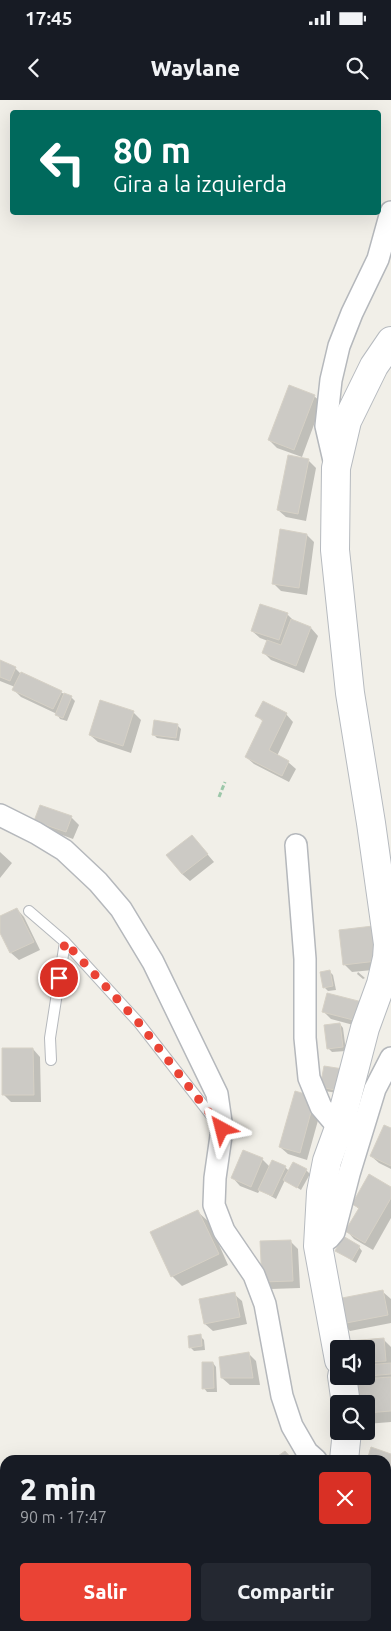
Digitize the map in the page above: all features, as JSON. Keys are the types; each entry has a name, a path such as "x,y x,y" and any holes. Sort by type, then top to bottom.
{"main road":[{"path":"335,1340 318,1246 321,1192 327,1161 339,1128 365,1028 381,984 388,944 349,683 336,550 336,468 347,421 374,366 391,341"},
{"path":"345,1455 346,1440"}],"street":[{"path":"336,468 326,426 330,380 338,346 378,259 391,212"},
{"path":"0,815 64,850 98,882 120,909 153,962 217,1094 222,1129 214,1205 224,1231 254,1275 265,1304 282,1396 292,1426 310,1455"},
{"path":"296,845 305,959 305,1038 309,1078 322,1107 339,1128"},
{"path":"318,1246 334,1232 375,1089 391,1058"}],"lane":[{"path":"29,911 65,942 139,1023 222,1129"},
{"path":"51,1060 50,1038 65,942"}],"path":[{"path":"219,797 225,782"}],"building":[{"path":"289,385 315,395 294,450 268,440"},
{"path":"288,455 309,459 298,514 277,510"},
{"path":"280,529 307,534 299,588 272,584"},
{"path":"260,604 288,613 279,640 251,631"},
{"path":"291,619 311,627 296,666 262,653 267,640 281,645"},
{"path":"0,660 16,667 10,681 0,677"},
{"path":"21,672 62,691 53,709 12,690"},
{"path":"64,693 72,696 63,718 55,715"},
{"path":"100,700 134,711 123,746 89,735"},
{"path":"263,701 287,713 269,750 289,761 282,776 245,757 263,720 255,716"},
{"path":"154,720 178,724 176,738 152,735"},
{"path":"40,805 72,816 66,832 34,821"},
{"path":"192,835 208,854 182,874 166,855"},
{"path":"17,908 34,942 10,953 0,933 0,916"},
{"path":"373,926 377,961 343,965 339,930"},
{"path":"330,970 333,986 323,988 320,972"},
{"path":"327,993 370,1004 365,1023 322,1012"},
{"path":"340,1023 343,1047 327,1049 324,1025"},
{"path":"2,1048 33,1048 34,1095 2,1095"},
{"path":"324,1066 343,1069 340,1091 320,1087"},
{"path":"295,1091 315,1097 300,1153 279,1147"},
{"path":"384,1125 391,1128 391,1166 370,1156"},
{"path":"243,1150 263,1158 251,1187 231,1178"},
{"path":"272,1160 286,1166 272,1196 258,1190"},
{"path":"293,1162 307,1169 297,1188 283,1180"},
{"path":"369,1174 391,1187 391,1198 365,1243 345,1231 359,1208 352,1204"},
{"path":"198,1210 219,1254 171,1277 150,1232"},
{"path":"343,1236 360,1246 352,1260 335,1251"},
{"path":"291,1240 293,1281 262,1282 260,1241"},
{"path":"383,1290 388,1315 341,1324 337,1299"},
{"path":"235,1292 240,1317 204,1324 199,1299"},
{"path":"201,1334 202,1346 189,1348 188,1336"},
{"path":"384,1338 386,1361 375,1362 375,1340 361,1340"},
{"path":"249,1352 253,1378 221,1378 219,1357"},
{"path":"202,1362 213,1362 214,1388 202,1389"},
{"path":"391,1363 391,1374 375,1375 375,1364"},
{"path":"391,1377 391,1411 375,1412 375,1395 348,1395 347,1385 375,1385 375,1378"},
{"path":"371,1447 391,1454 391,1455 369,1455"},
{"path":"285,1451 289,1455 279,1455"}],"route":[{"path":"59,978 65,942 139,1023 222,1129"}]}
